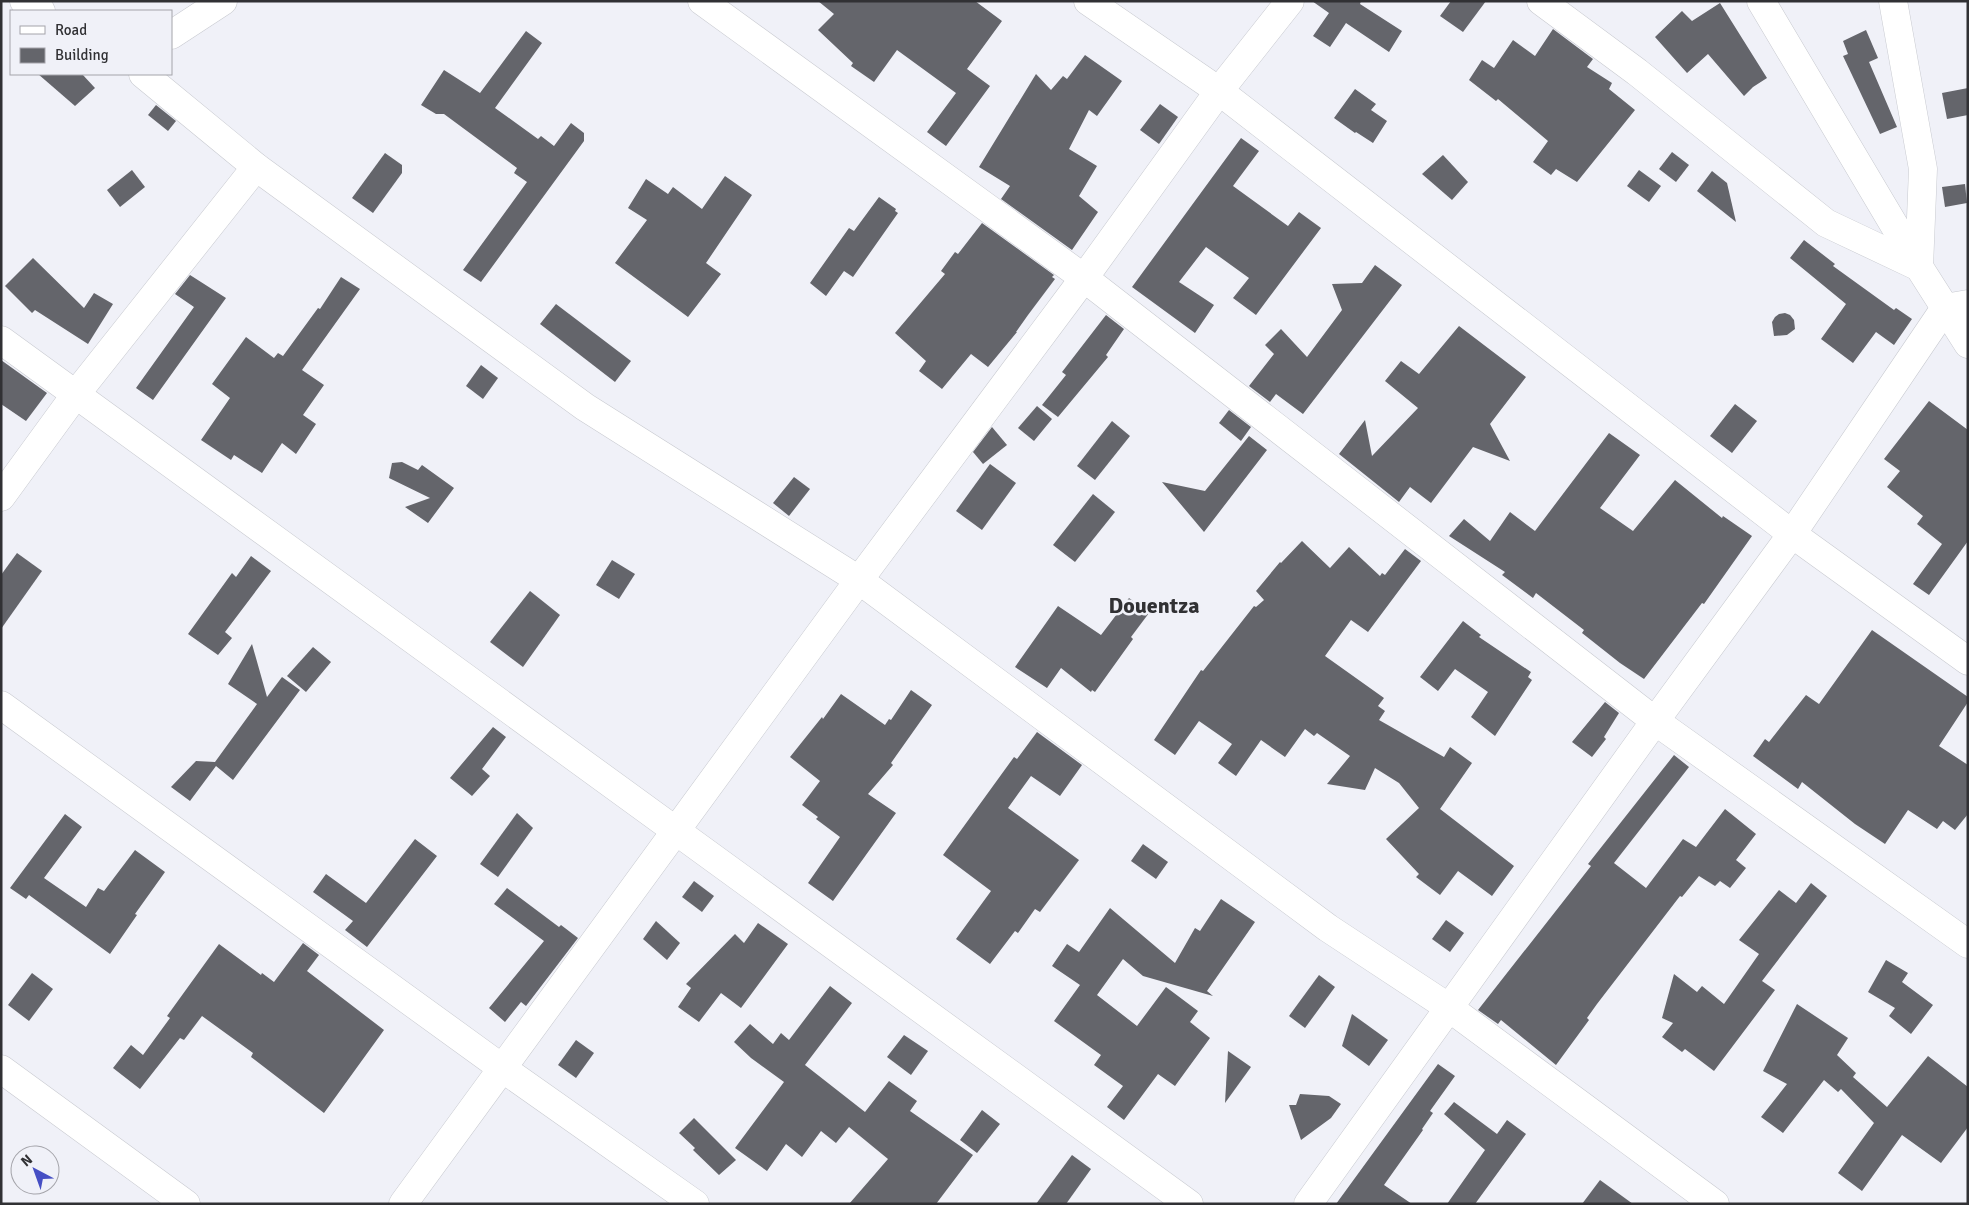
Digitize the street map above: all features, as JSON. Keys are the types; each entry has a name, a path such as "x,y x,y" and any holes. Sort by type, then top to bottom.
{"street":[{"path":"24,1 39,10"},
{"path":"172,34 223,1"},
{"path":"702,1 1084,278 1655,721 1968,944"},
{"path":"1088,1 1219,91 1792,534 1968,661"},
{"path":"403,1204 859,580 1084,278 1219,91 1290,1"},
{"path":"1541,1 1637,72 1826,223 1919,267"},
{"path":"1761,1 1919,267 1956,306 1968,344"},
{"path":"1893,1 1923,169 1919,267"},
{"path":"143,75 256,167 586,407 859,580 1328,928 1448,1007 1715,1204"},
{"path":"1,498 76,394 256,167"},
{"path":"1308,1204 1448,1007 1956,306"},
{"path":"1,340 676,829 1189,1204"},
{"path":"1,705 502,1068 695,1204"},
{"path":"1,1069 186,1204"}],"building":[{"path":"818,1 975,1 1002,21 967,69 990,86 946,146 927,132 956,93 897,50 874,82 851,66 853,63 818,30 834,14"},
{"path":"1312,1 1361,1 1360,4 1402,31 1389,52 1346,23 1330,47 1313,36 1329,13"},
{"path":"1451,1 1486,1 1463,32 1440,16"},
{"path":"1720,3 1767,78 1753,87 1744,96 1708,54 1687,73 1655,37 1682,11 1692,21"},
{"path":"1553,29 1593,59 1587,67 1612,83 1609,89 1635,110 1577,182 1556,169 1551,175 1533,162 1548,141 1498,99 1496,101 1469,80 1482,60 1494,68 1513,40 1535,56"},
{"path":"1866,30 1878,58 1869,62 1897,127 1880,134 1843,56 1848,54 1843,41"},
{"path":"526,31 542,43 495,108 538,139 541,136 554,146 571,123 584,133 584,141 481,282 463,270 527,182 514,173 517,168 444,114 436,114 421,105 444,70 480,93"},
{"path":"1085,55 1122,81 1097,116 1089,110 1069,149 1097,166 1079,196 1098,212 1072,250 1001,199 1010,186 979,167 1036,74 1051,90 1063,76 1067,79"},
{"path":"39,75 83,75 95,88 75,106"},
{"path":"1968,88 1968,115 1947,119 1942,93"},
{"path":"1355,89 1376,104 1371,110 1387,121 1373,143 1334,118"},
{"path":"1160,104 1178,117 1159,144 1140,130"},
{"path":"156,105 176,121 168,131 148,115"},
{"path":"1241,138 1259,151 1233,186 1288,226 1299,212 1321,228 1256,315 1233,298 1249,278 1206,247 1179,282 1214,305 1195,333 1132,287"},
{"path":"1672,152 1689,165 1676,182 1659,169"},
{"path":"385,153 402,165 402,173 373,213 352,198"},
{"path":"1443,155 1468,182 1452,200 1422,174"},
{"path":"132,170 145,187 120,207 107,190"},
{"path":"1639,170 1661,186 1649,202 1627,186"},
{"path":"1712,171 1727,183 1736,222 1697,191"},
{"path":"725,176 752,195 706,263 721,274 688,317 615,263 647,220 628,208 646,179 668,194 673,187 702,209"},
{"path":"1965,184 1967,203 1945,207 1942,187"},
{"path":"879,197 896,209 895,211 898,213 853,277 844,271 826,296 810,283 849,228 854,231"},
{"path":"982,223 1054,275 1052,277 1055,279 1017,332 988,367 971,354 942,389 919,371 926,361 895,333 945,274 941,271 955,252 958,254"},
{"path":"1804,240 1835,264 1833,266 1894,310 1896,308 1912,319 1894,345 1876,332 1853,363 1821,339 1846,304 1790,258"},
{"path":"33,258 84,308 94,293 113,304 88,344 35,310 32,313 5,286"},
{"path":"1375,265 1402,285 1303,414 1276,394 1270,402 1249,386 1274,354 1265,345 1281,329 1307,357 1342,310 1332,284 1362,283"},
{"path":"190,275 226,298 153,400 136,388 194,307 175,294"},
{"path":"341,277 360,289 302,370 324,385 303,415 316,424 296,454 282,443 262,473 234,455 231,460 201,440 230,398 212,384 246,337 274,358 278,353 283,356 318,308 320,309"},
{"path":"556,304 631,361 615,382 540,324"},
{"path":"1785,313 1794,320 1795,329 1787,335 1774,336 1772,322 1779,314"},
{"path":"1106,315 1124,329 1106,355 1108,357 1058,417 1042,405 1066,375 1062,372"},
{"path":"1459,326 1526,377 1490,424 1510,461 1473,447 1431,503 1410,487 1399,502 1339,454 1365,420 1372,456 1418,408 1385,381 1401,361 1419,374"},
{"path":"1,360 47,393 26,421 1,404"},
{"path":"481,365 498,378 483,399 466,386"},
{"path":"1929,401 1968,430 1968,541 1929,595 1913,584 1942,544 1917,524 1923,516 1887,487 1900,471 1884,459"},
{"path":"1735,404 1757,421 1732,453 1710,436"},
{"path":"1037,406 1052,419 1034,441 1018,428"},
{"path":"1229,410 1251,427 1241,441 1219,423"},
{"path":"1112,421 1130,436 1095,480 1077,466"},
{"path":"992,427 1007,445 983,464 973,452"},
{"path":"1609,433 1640,455 1600,508 1633,531 1675,480 1722,518 1723,516 1752,536 1704,604 1702,603 1644,679 1582,633 1584,630 1536,593 1533,598 1502,575 1505,572 1449,536 1464,519 1490,541 1510,512 1535,531"},
{"path":"1249,436 1267,450 1204,532 1162,482 1205,491"},
{"path":"402,462 418,470 422,465 454,488 428,523 405,507 430,498 389,478 392,463"},
{"path":"990,464 1016,483 982,530 956,511"},
{"path":"794,477 810,489 789,516 773,503"},
{"path":"1093,494 1115,512 1075,562 1053,545"},
{"path":"1302,541 1330,568 1349,547 1380,576 1382,573 1385,575 1405,549 1421,561 1368,632 1351,620 1325,656 1384,698 1378,706 1385,711 1379,720 1444,757 1450,747 1472,763 1440,809 1514,866 1492,896 1458,871 1440,895 1416,877 1419,874 1386,839 1419,808 1399,783 1375,768 1365,790 1327,784 1350,756 1317,733 1314,736 1305,729 1285,757 1261,740 1236,776 1218,763 1232,744 1199,721 1175,755 1154,740 1201,670 1203,671 1254,606 1256,607 1264,600 1256,591 1280,562"},
{"path":"17,553 42,571 1,629 1,575"},
{"path":"251,556 271,571 225,632 232,638 218,655 188,634 232,573 236,577"},
{"path":"612,560 635,574 619,599 596,585"},
{"path":"530,591 560,615 523,667 490,642"},
{"path":"1129,598 1149,613 1095,692 1092,690 1091,692 1061,668 1047,688 1015,667 1058,606 1101,635"},
{"path":"1463,621 1481,635 1479,637 1531,672 1528,677 1532,680 1495,736 1471,717 1488,692 1455,669 1438,691 1420,677"},
{"path":"1872,630 1968,697 1968,702 1939,746 1968,765 1968,814 1955,830 1943,821 1937,829 1908,810 1885,844 1855,824 1802,782 1798,789 1753,756 1765,739 1769,742 1806,695 1819,704"},
{"path":"252,644 267,697 282,677 300,690 233,780 216,766 190,801 171,787 196,761 215,762 257,704 228,684"},
{"path":"313,647 331,662 306,692 287,676"},
{"path":"911,690 932,705 891,763 893,765 868,794 896,813 833,901 808,883 840,837 816,819 818,817 802,805 820,781 790,757 822,717 823,719 841,694 885,725 889,719 891,720"},
{"path":"1605,702 1619,713 1604,737 1606,739 1592,757 1572,742"},
{"path":"493,727 506,737 482,769 490,776 472,796 450,778"},
{"path":"1037,732 1082,765 1060,796 1031,776 1008,808 1079,860 1040,912 1035,909 1018,933 1015,931 990,964 956,939 991,891 943,855 1014,757 1017,759"},
{"path":"1674,755 1689,767 1614,863 1646,888 1683,839 1696,847 1725,809 1756,834 1736,860 1746,868 1730,888 1720,881 1715,886 1699,876 1682,897 1680,896 1597,1004 1587,1018 1589,1020 1556,1065 1501,1020 1498,1024 1478,1010 1591,866 1588,864"},
{"path":"517,813 533,828 498,877 480,864"},
{"path":"65,814 82,827 44,878 86,907 98,888 104,891 135,850 165,872 135,914 137,915 110,954 29,895 26,899 10,888"},
{"path":"415,839 437,856 367,947 345,930 353,921 313,892 326,874 366,903"},
{"path":"1143,844 1168,862 1156,879 1131,861"},
{"path":"694,881 714,896 702,912 682,897"},
{"path":"1811,883 1827,896 1762,981 1775,990 1714,1071 1685,1049 1682,1052 1662,1037 1673,1023 1662,1018 1674,974 1697,992 1702,986 1724,1004 1759,954 1739,940 1779,890 1796,903"},
{"path":"507,888 559,927 561,925 578,938 526,1006 521,1002 505,1022 489,1008 544,941 494,904"},
{"path":"1221,899 1255,922 1207,991 1213,996 1143,976 1123,959 1097,995 1137,1026 1166,987 1198,1011 1190,1022 1210,1038 1175,1086 1158,1074 1124,1120 1107,1107 1123,1086 1094,1065 1101,1055 1054,1021 1080,985 1052,966 1067,944 1079,952 1110,908 1175,963 1195,928 1200,931"},
{"path":"1446,920 1464,933 1450,952 1432,939"},
{"path":"656,921 680,943 667,960 643,939"},
{"path":"758,923 788,944 741,1008 721,993 699,1022 678,1007 691,988 686,984 735,934 744,943"},
{"path":"303,943 319,955 307,971 384,1030 324,1113 251,1057 253,1053 202,1016 184,1040 180,1038 140,1089 113,1068 131,1045 143,1055 170,1018 167,1016 219,944 261,975 262,973 274,982"},
{"path":"1886,960 1908,973 1902,982 1933,1005 1911,1034 1889,1016 1895,1008 1868,992"},
{"path":"32,973 53,989 29,1021 8,1005"},
{"path":"1319,975 1335,987 1305,1028 1289,1016"},
{"path":"830,986 852,1003 805,1065 865,1112 889,1081 917,1101 910,1111 973,1155 936,1204 849,1204 888,1159 849,1127 836,1143 821,1131 802,1157 786,1144 767,1171 735,1148 784,1082 751,1058 734,1042 750,1024 773,1044 781,1033 789,1040"},
{"path":"1797,1004 1848,1038 1837,1055 1856,1073 1853,1077 1887,1107 1928,1056 1968,1087 1968,1127 1941,1163 1902,1135 1862,1191 1838,1173 1874,1123 1841,1089 1838,1092 1824,1080 1783,1133 1761,1117 1787,1084 1763,1071"},
{"path":"1352,1014 1388,1040 1369,1066 1342,1046"},
{"path":"904,1035 928,1051 911,1075 887,1057"},
{"path":"576,1040 594,1053 576,1078 558,1065"},
{"path":"1228,1051 1251,1067 1225,1103"},
{"path":"1438,1064 1455,1076 1430,1111 1433,1113 1423,1130 1384,1185 1412,1204 1336,1204"},
{"path":"1300,1094 1329,1096 1341,1104 1331,1118 1301,1140 1289,1105 1296,1105"},
{"path":"1454,1102 1497,1134 1507,1120 1526,1134 1475,1204 1447,1204 1485,1150 1444,1114"},
{"path":"982,1110 1000,1124 977,1153 960,1140"},
{"path":"694,1118 736,1160 719,1175 693,1150 695,1148 679,1133"},
{"path":"1072,1155 1091,1169 1066,1204 1036,1204"},
{"path":"1600,1180 1633,1204 1582,1204"}],"district":[{"name":"Douentza","path":"1154,605"}]}
